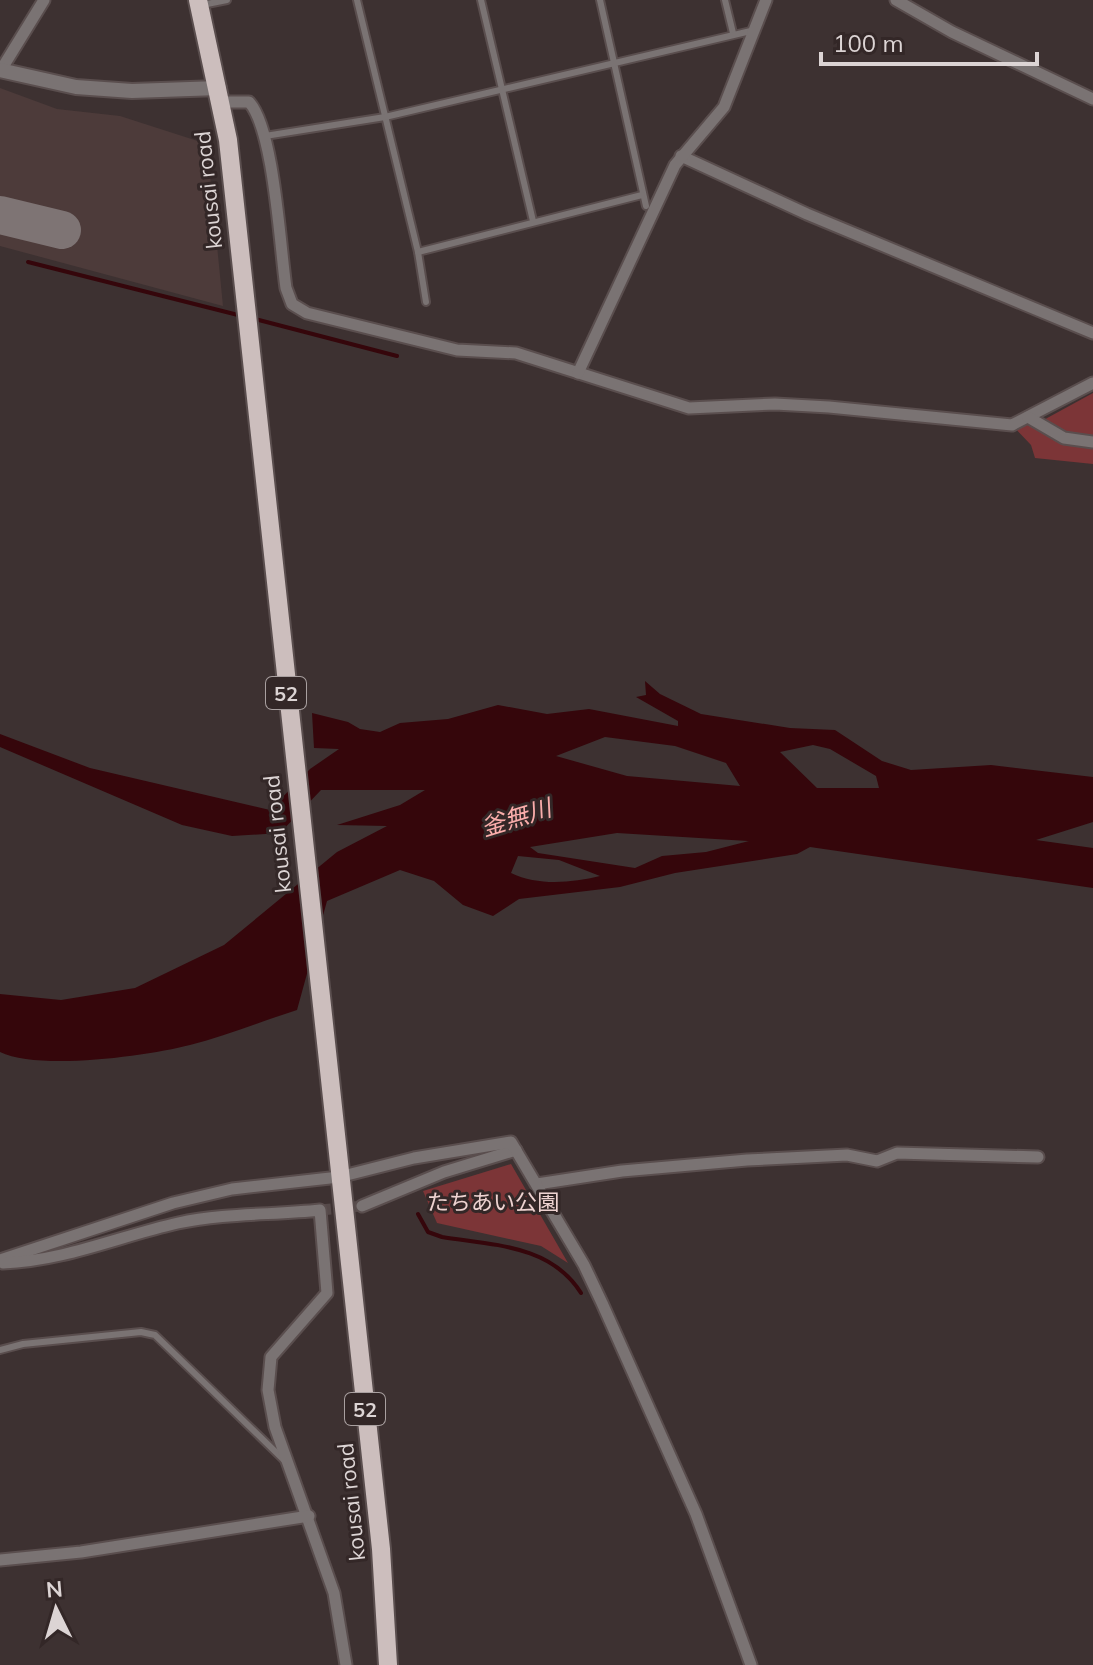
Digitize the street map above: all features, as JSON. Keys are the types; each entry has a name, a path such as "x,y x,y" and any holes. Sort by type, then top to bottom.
{"highway":[{"name":"kousai road","path":"198,3 220,95 237,231 381,1549 388,1665"}],"street":[{"path":"44,0 0,70 90,88 220,95 249,102 256,110 265,136 286,288 292,304 307,313 457,350 516,353 689,408 815,406 1012,425 1093,383"},
{"path":"578,373 681,156 724,107 766,0"},
{"path":"896,0 952,32 1093,99"},
{"path":"681,156 807,214 1093,333"},
{"path":"1028,417 1064,438 1093,442"},
{"path":"0,1262 173,1203 232,1189 339,1177 458,1149 511,1142 584,1265 696,1514 751,1665"},
{"path":"362,1206 444,1172 516,1150"},
{"path":"537,1184 622,1171 747,1160 847,1155 877,1161 897,1153 1038,1157"},
{"path":"0,1262 56,1257 178,1223 216,1217 320,1210 327,1293 271,1357 267,1372 270,1406 334,1593 346,1665"},
{"path":"0,1560 81,1552 309,1516"}],"lane":[{"path":"198,3 227,0"},
{"path":"357,0 418,252 426,302"},
{"path":"481,0 533,221"},
{"path":"600,0 646,206"},
{"path":"725,0 733,33"},
{"path":"265,136 385,117 755,30"},
{"path":"418,252 642,195"},
{"path":"0,1350 23,1344 141,1332 155,1335 290,1465"}],"shaded area":[{"path":"0,88 57,109 120,116 207,144 223,306 0,246"}],"green space":[{"path":"1093,393 1093,464 1035,458 1031,445 1012,425 1028,417 1038,423"},
{"name":"たちあい公園","path":"511,1164 568,1263 541,1246 437,1223 423,1191"}],"water":[{"name":"釜無川","path":"645,681 660,694 701,714 790,728 835,730 882,761 911,770 991,765 1093,777 1093,822 1036,840 1093,848 1093,888 810,847 797,854 675,873 620,887 519,899 493,916 463,905 434,881 400,870 327,901 297,1010 203,1041 148,1053 66,1061 18,1058 0,1052 0,994 61,1000 135,988 224,945 337,852 387,826 337,825 400,805 425,790 321,790 280,833 232,836 182,825 0,747 0,734 90,768 270,810 310,769 339,749 314,748 312,713 348,722 360,729 380,732 400,723 448,719 498,705 547,714 589,709 678,726 678,721 636,697 646,695","holes":["605,737 675,746 726,763 740,786 627,776 556,756","813,745 830,749 876,776 879,788 817,788 780,752","617,833 749,841 706,852 662,856 635,868 538,853 530,847","518,856 559,860 600,876 555,882 532,880 511,873"]}],"waterway":[{"path":"28,262 242,316"},
{"path":"255,319 397,356"},
{"path":"418,1214 428,1232 442,1237 500,1246 537,1256 569,1277 581,1293"}],"taxiway":[{"path":"0,215 62,230"}],"tunnel":[{"path":"320,1210 362,1206"}]}
